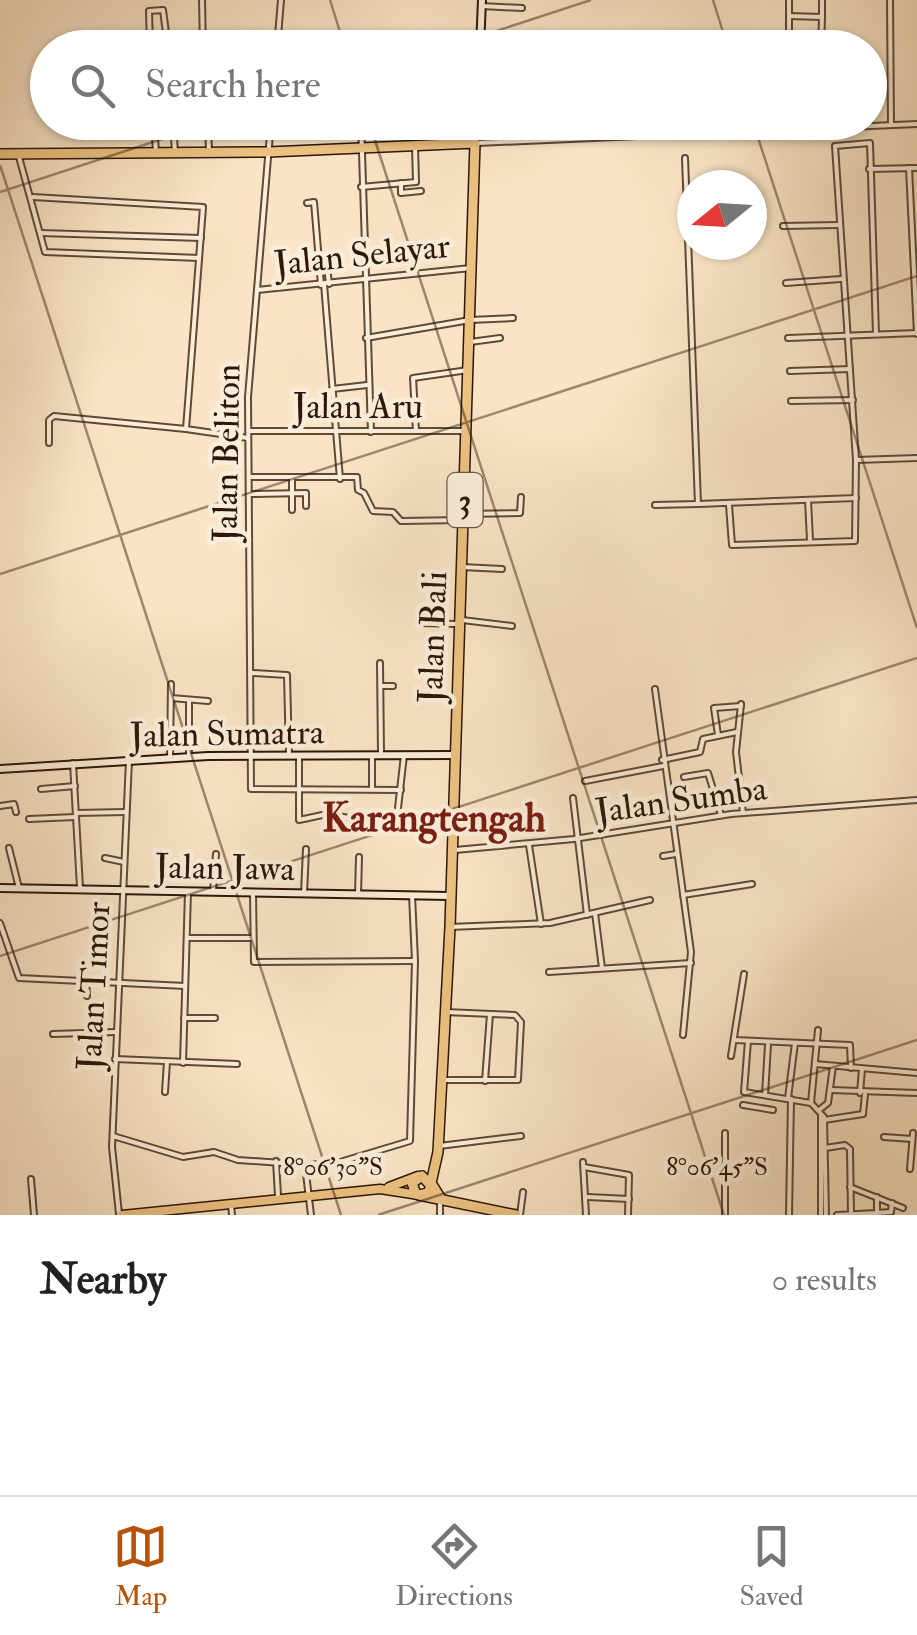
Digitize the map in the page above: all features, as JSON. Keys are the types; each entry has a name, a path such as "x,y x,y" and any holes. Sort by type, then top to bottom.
{"highway":[{"path":"0,154 268,152 475,143"},
{"name":"Jalan Bali","path":"438,1149 462,622 475,143"},
{"path":"438,1149 412,1186 420,1195 518,1215"},
{"name":"3","path":"420,1195 428,1194 438,1149"},
{"path":"418,1176 431,1183 440,1199"}],"main road":[{"path":"480,30 482,3"},
{"name":"Jalan Sumatra","path":"0,769 208,756 455,754"},
{"name":"Jalan Jawa","path":"0,888 449,896"},
{"path":"380,1190 418,1176"},
{"path":"120,1215 380,1190 420,1195"}],"street":[{"path":"202,0 203,30"},
{"path":"278,30 281,0"},
{"path":"789,0 789,30"},
{"path":"822,0 822,30"},
{"path":"890,0 891,125"},
{"path":"482,3 522,8"},
{"path":"149,30 148,11 164,10 166,30"},
{"path":"789,16 822,18"},
{"path":"887,125 917,124"},
{"path":"155,140 156,152"},
{"path":"174,140 175,153"},
{"path":"208,140 208,152"},
{"name":"Jalan Beliton","path":"251,755 249,434 269,140"},
{"path":"361,140 371,432"},
{"path":"475,143 559,140"},
{"path":"729,503 732,544 855,540 856,460 835,146 870,143 876,334"},
{"path":"362,186 416,182 415,146"},
{"path":"18,152 44,250 50,254 200,258"},
{"path":"684,158 698,504"},
{"path":"788,338 917,333 909,168"},
{"path":"869,170 917,168"},
{"path":"401,183 401,193 421,191"},
{"path":"33,198 202,206 186,429"},
{"path":"307,202 314,202 325,284 340,479"},
{"path":"783,226 838,225"},
{"path":"40,233 201,238"},
{"path":"321,256 326,258 325,284"},
{"name":"Jalan Selayar","path":"257,290 472,268"},
{"path":"786,283 841,280"},
{"path":"366,338 498,315 512,318"},
{"path":"470,342 500,338"},
{"path":"416,432 413,378 468,370"},
{"path":"790,372 850,370"},
{"path":"332,389 368,384"},
{"path":"791,401 852,400"},
{"name":"Jalan Aru","path":"49,443 49,420 54,416 249,434 467,431"},
{"path":"856,460 917,458"},
{"path":"250,477 357,477 358,490 364,492 370,508 394,512 398,521 520,514 522,497"},
{"path":"292,480 292,510"},
{"path":"306,485 306,506"},
{"path":"250,494 306,493"},
{"path":"655,505 856,498"},
{"path":"808,500 810,542"},
{"path":"462,567 502,569"},
{"path":"421,623 512,626"},
{"path":"372,789 380,663"},
{"path":"251,673 287,675 289,755"},
{"path":"170,758 171,684"},
{"path":"381,686 394,686"},
{"path":"656,689 662,763 691,963 684,1035"},
{"path":"171,698 208,701"},
{"path":"189,700 189,757"},
{"path":"718,736 714,708 741,705 738,732 743,813"},
{"path":"585,781 698,753 702,750 701,740 738,732"},
{"path":"251,755 252,791 401,790"},
{"path":"299,756 299,820 327,814 381,824 395,820 404,755"},
{"name":"Jalan Timor","path":"120,1215 112,1137 129,760"},
{"path":"73,763 80,888"},
{"path":"684,778 708,773 721,815"},
{"path":"41,789 74,786"},
{"path":"572,798 575,844 588,915"},
{"name":"Jalan Sumba","path":"452,856 529,844 575,844 721,815 917,800"},
{"path":"0,806 14,804 16,812"},
{"path":"29,819 126,812"},
{"path":"529,844 541,924"},
{"path":"9,848 19,888"},
{"path":"304,894 306,849"},
{"path":"213,892 216,854"},
{"path":"663,856 676,854"},
{"path":"358,894 360,856"},
{"path":"105,858 124,862"},
{"path":"683,895 752,884"},
{"path":"183,1062 188,890"},
{"path":"253,892 254,962 415,961"},
{"path":"112,1137 181,1157 214,1152 238,1160 305,1167 340,1162 412,1138 408,1100 415,961 412,895"},
{"path":"450,927 541,924 650,900"},
{"path":"595,914 602,968"},
{"path":"0,923 3,948 19,978 185,986"},
{"path":"188,938 252,938"},
{"path":"549,972 691,963"},
{"path":"731,1056 744,974"},
{"path":"86,980 87,996"},
{"path":"443,1080 513,1083 520,1078 521,1018 445,1012"},
{"path":"485,1082 490,1014"},
{"path":"184,1018 216,1018"},
{"path":"818,1030 812,1103 821,1116"},
{"path":"52,1034 116,1032"},
{"path":"734,1040 852,1045 852,1068"},
{"path":"748,1041 743,1091 812,1103"},
{"path":"757,1108 763,1094 768,1042"},
{"path":"790,1215 790,1098 795,1044"},
{"path":"115,1059 237,1064"},
{"path":"165,1092 167,1062"},
{"path":"814,1064 917,1072"},
{"path":"823,1215 821,1116 828,1103 834,1066"},
{"path":"821,1116 863,1114 862,1069"},
{"path":"831,1090 917,1093"},
{"path":"743,1105 773,1110"},
{"path":"725,1133 725,1215"},
{"path":"438,1149 521,1136"},
{"path":"884,1137 913,1136 915,1150 910,1169"},
{"path":"822,1148 849,1147 850,1214"},
{"path":"276,1163 279,1200"},
{"path":"586,1215 584,1165 630,1175 628,1215"},
{"path":"305,1167 311,1215"},
{"path":"32,1179 34,1215"},
{"path":"838,1215 901,1213 903,1208 850,1187"},
{"path":"518,1215 523,1192"},
{"path":"876,1196 877,1212"},
{"path":"587,1197 628,1199"},
{"path":"440,1199 440,1215"},
{"path":"892,1203 892,1212"},
{"path":"231,1204 232,1215"}],"district":[{"name":"Karangtengah","path":"434,817"}]}
